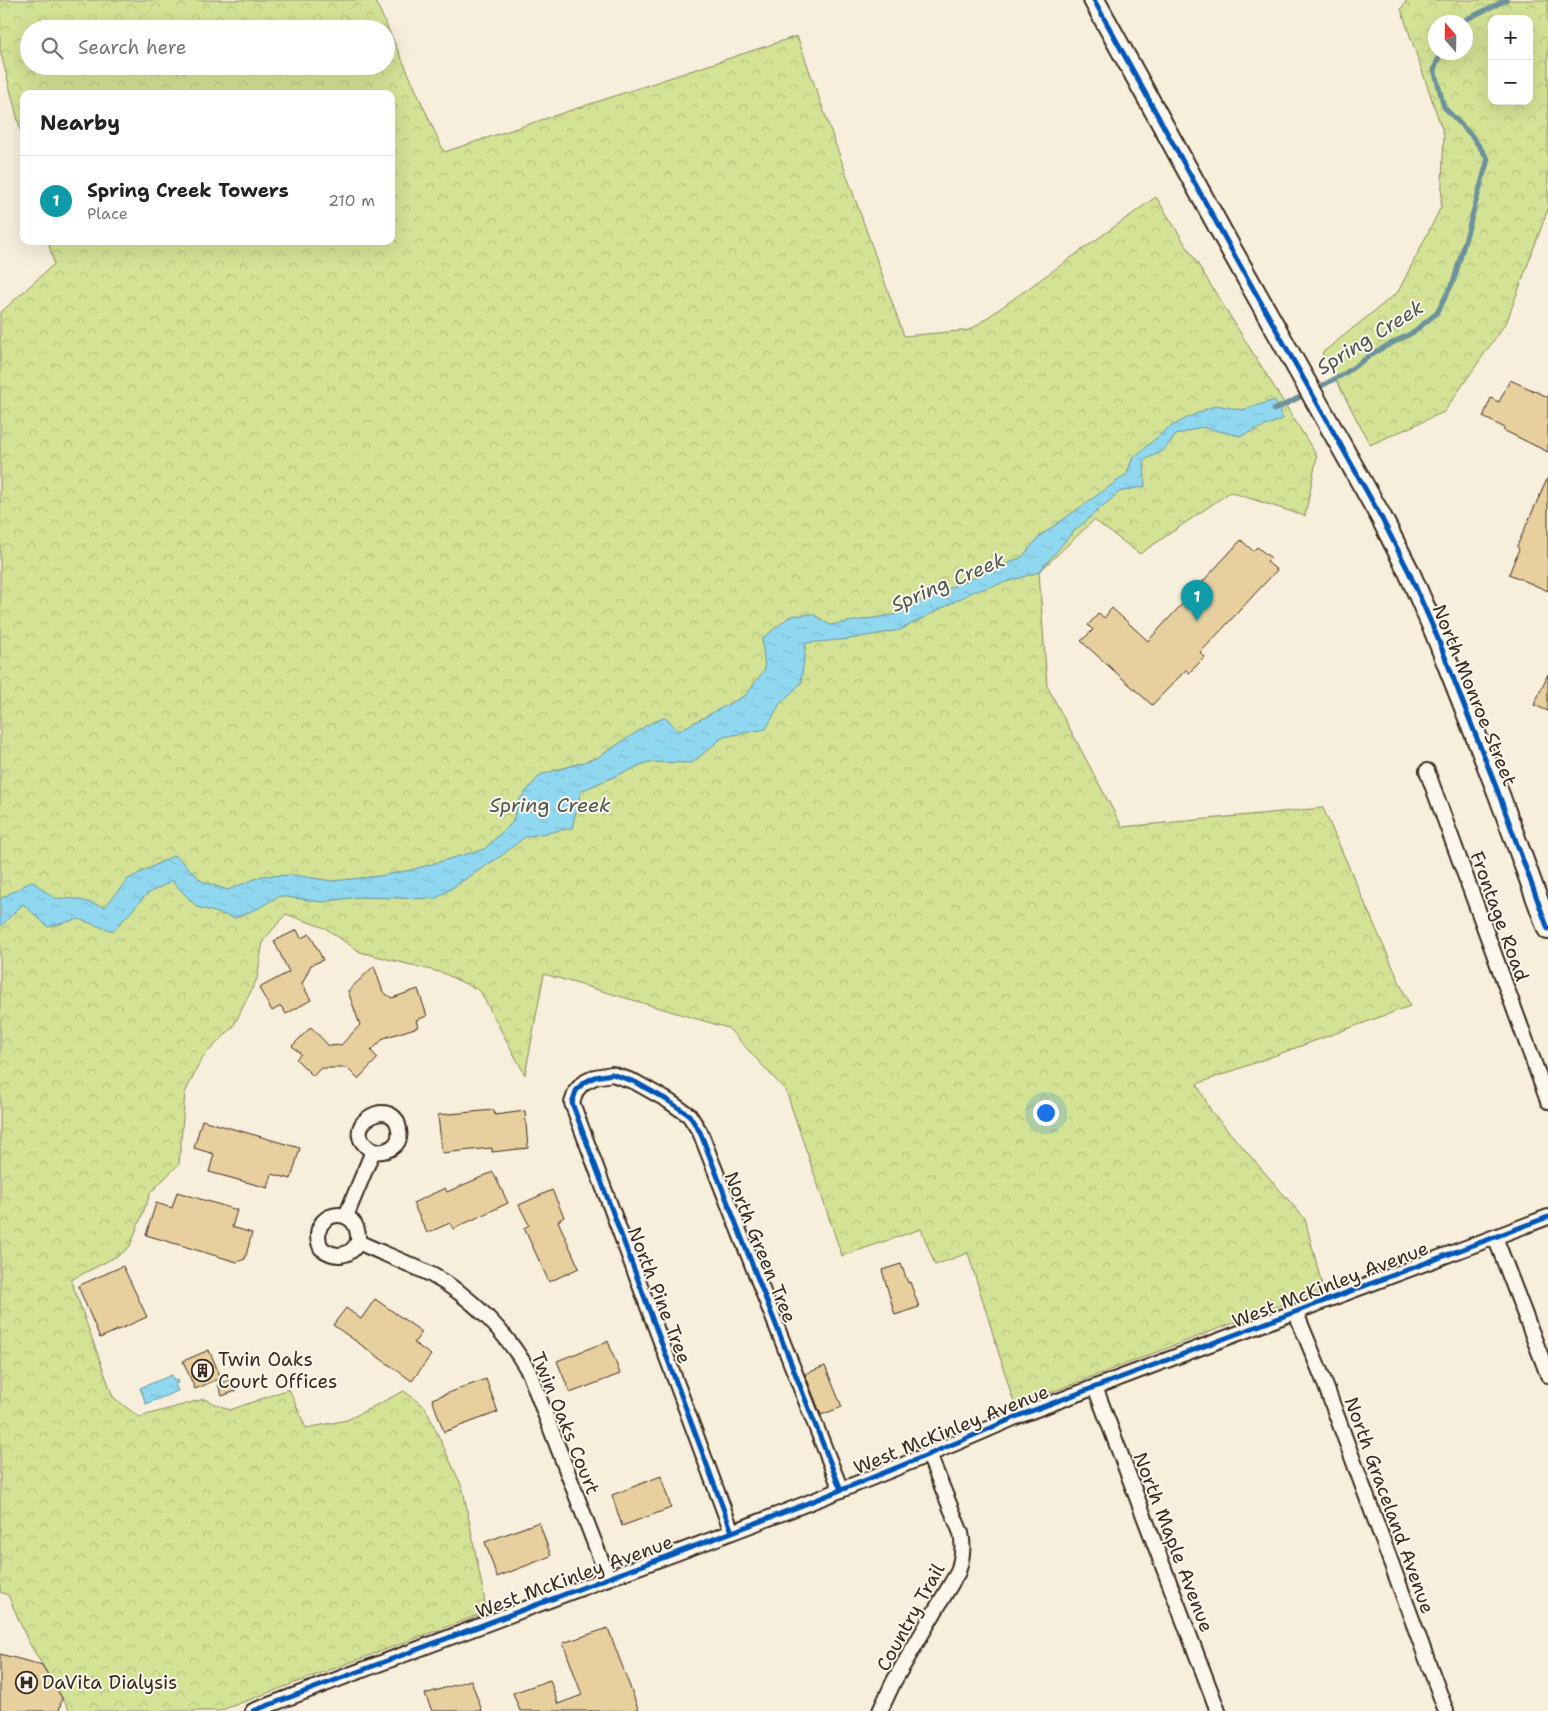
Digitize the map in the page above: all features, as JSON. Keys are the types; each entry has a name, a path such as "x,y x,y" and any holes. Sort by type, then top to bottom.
{"street":[{"name":"North Monroe Street","path":"1094,0 1360,479 1409,572 1436,634 1498,792 1548,929"},
{"name":"Frontage Road","path":"1427,771 1548,1101"},
{"name":"North Green Tree","path":"595,1077 612,1074 635,1082 689,1115 700,1132 841,1490"},
{"name":"North Pine Tree","path":"595,1077 579,1087 572,1103 732,1532"},
{"path":"346,1216 373,1151"},
{"path":"332,1216 346,1216 356,1225 358,1242 353,1250 339,1256 332,1255 321,1248 317,1235 321,1223 332,1216"},
{"name":"West McKinley Avenue","path":"254,1711 732,1532 841,1490 1018,1416 1548,1217"},
{"path":"1495,1237 1548,1375"},
{"name":"Twin Oaks Court","path":"358,1242 434,1276 474,1305 512,1345 529,1372 608,1578"},
{"name":"North Graceland Avenue","path":"1296,1313 1322,1376 1446,1711"},
{"name":"North Maple Avenue","path":"1095,1387 1218,1711"},
{"name":"Country Trail","path":"880,1711 894,1682 958,1572 962,1560 963,1546 961,1533 929,1454"}],"green space":[{"path":"0,0 375,0 384,20 20,20 20,75 395,75 395,44 444,152 797,36 904,336 970,330 1156,197 1317,456 1305,516 1230,492 1140,554 1094,520 1039,572 1047,686 1122,827 1323,808 1410,1006 1197,1084 1211,1111 1305,1219 1323,1289 1015,1406 968,1253 935,1265 921,1229 842,1256 786,1091 728,1028 544,974 525,1075 480,991 443,973 360,952 325,928 286,914 263,941 257,979 233,1027 202,1058 185,1093 179,1164 151,1192 130,1246 121,1254 71,1280 113,1397 139,1417 204,1399 230,1410 289,1389 306,1428 347,1420 404,1391 425,1407 463,1489 487,1612 219,1711 70,1711 28,1641 8,1595 0,1592 0,313 54,264 49,245 395,245 395,90 20,90 20,128 0,50"},
{"path":"1407,0 1548,0 1548,209 1507,321 1444,412 1370,445 1322,353 1398,292 1441,207 1444,135 1401,9"}],"water":[{"name":"Spring Creek","path":"1275,400 1283,419 1240,436 1201,427 1176,435 1163,451 1144,460 1145,486 1119,492 1072,533 1039,572 973,592 900,630 850,639 806,643 801,683 779,705 766,729 723,737 692,763 648,762 581,791 572,828 525,837 501,856 435,899 357,897 322,902 279,896 259,908 235,918 197,907 172,881 147,894 113,931 78,919 48,927 23,904 0,927 0,899 32,881 54,898 77,899 105,907 128,879 175,855 203,882 228,890 262,876 295,875 332,881 380,876 411,870 484,849 512,823 519,800 540,775 597,758 649,724 666,717 678,731 746,695 765,669 762,639 790,616 813,614 830,625 898,614 924,599 1022,557 1040,536 1127,474 1132,459 1168,428 1216,405 1242,410"},
{"path":"172,1375 174,1381 177,1380 178,1383 175,1384 178,1391 146,1404 140,1388"}],"building":[{"path":"1510,380 1548,397 1548,452 1503,430 1505,428 1483,417 1491,398 1499,402"},
{"path":"1548,477 1548,591 1509,574 1519,549 1517,546"},
{"path":"1241,540 1253,551 1257,547 1271,558 1267,562 1277,570 1200,653 1205,657 1189,673 1186,670 1152,705 1081,641 1093,630 1088,625 1099,613 1104,618 1112,608 1148,641"},
{"path":"1548,674 1548,711 1534,705"},
{"path":"297,930 301,938 310,934 323,960 311,965 302,984 311,1000 286,1014 281,1006 272,1011 259,988 289,972 274,941"},
{"path":"374,966 383,992 392,998 418,989 427,1016 416,1020 418,1027 384,1038 371,1051 378,1058 358,1079 347,1068 321,1068 313,1076 296,1059 301,1054 292,1046 311,1027 329,1046 341,1045 360,1025 348,991"},
{"path":"494,1110 495,1115 525,1111 528,1148 492,1152 492,1148 442,1153 438,1115"},
{"path":"202,1120 300,1148 291,1179 272,1174 268,1188 209,1172 214,1154 194,1148"},
{"path":"493,1172 508,1203 453,1229 450,1223 427,1233 413,1203 445,1188 447,1192"},
{"path":"552,1190 564,1217 558,1221 579,1268 549,1282 524,1228 529,1225 519,1205"},
{"path":"177,1192 237,1210 232,1227 252,1233 245,1259 237,1262 146,1235 156,1203 172,1208"},
{"path":"901,1264 919,1307 895,1315 882,1270"},
{"path":"123,1266 147,1317 100,1338 78,1286"},
{"path":"375,1299 422,1332 414,1343 431,1355 412,1381 333,1325 346,1308 361,1319"},
{"path":"608,1341 620,1374 570,1393 557,1361"},
{"name":"Twin Oaks Court Offices","path":"209,1350 221,1378 195,1389 183,1361"},
{"path":"825,1366 842,1407 821,1415 805,1374"},
{"path":"232,1379 236,1391 222,1396 218,1384"},
{"path":"486,1379 498,1412 444,1432 432,1399"},
{"path":"661,1476 671,1508 622,1526 612,1495"},
{"path":"539,1522 551,1556 497,1577 485,1542"},
{"path":"608,1628 639,1711 520,1711 513,1693 550,1680 558,1704 582,1695 563,1643"},
{"name":"DaVita Dialysis","path":"0,1654 42,1665 62,1698 59,1711 6,1711 0,1709"},
{"path":"471,1680 482,1711 432,1711 425,1694"}],"waterway":[{"name":"Spring Creek","path":"1473,16 1506,0"},
{"name":"Spring Creek","path":"1314,390 1344,374 1375,352 1412,333 1437,313 1454,280 1488,159 1472,136 1444,107 1434,69 1438,60"},
{"name":"Spring Creek","path":"1274,410 1306,394"}],"cycle path":[{"path":"1094,0 1381,517 1409,572 1436,634 1498,792 1548,929"},
{"path":"732,1532 572,1103 576,1091 583,1083 595,1077 612,1074 635,1082 689,1115 700,1132 841,1490"},
{"path":"253,1711 763,1521 916,1460 1018,1416 1548,1217"}],"place":[{"name":"Spring Creek Towers","path":"1197,621"},
{"name":"Twin Oaks Court Offices","path":"202,1370"},
{"name":"DaVita Dialysis","path":"26,1682"}]}
